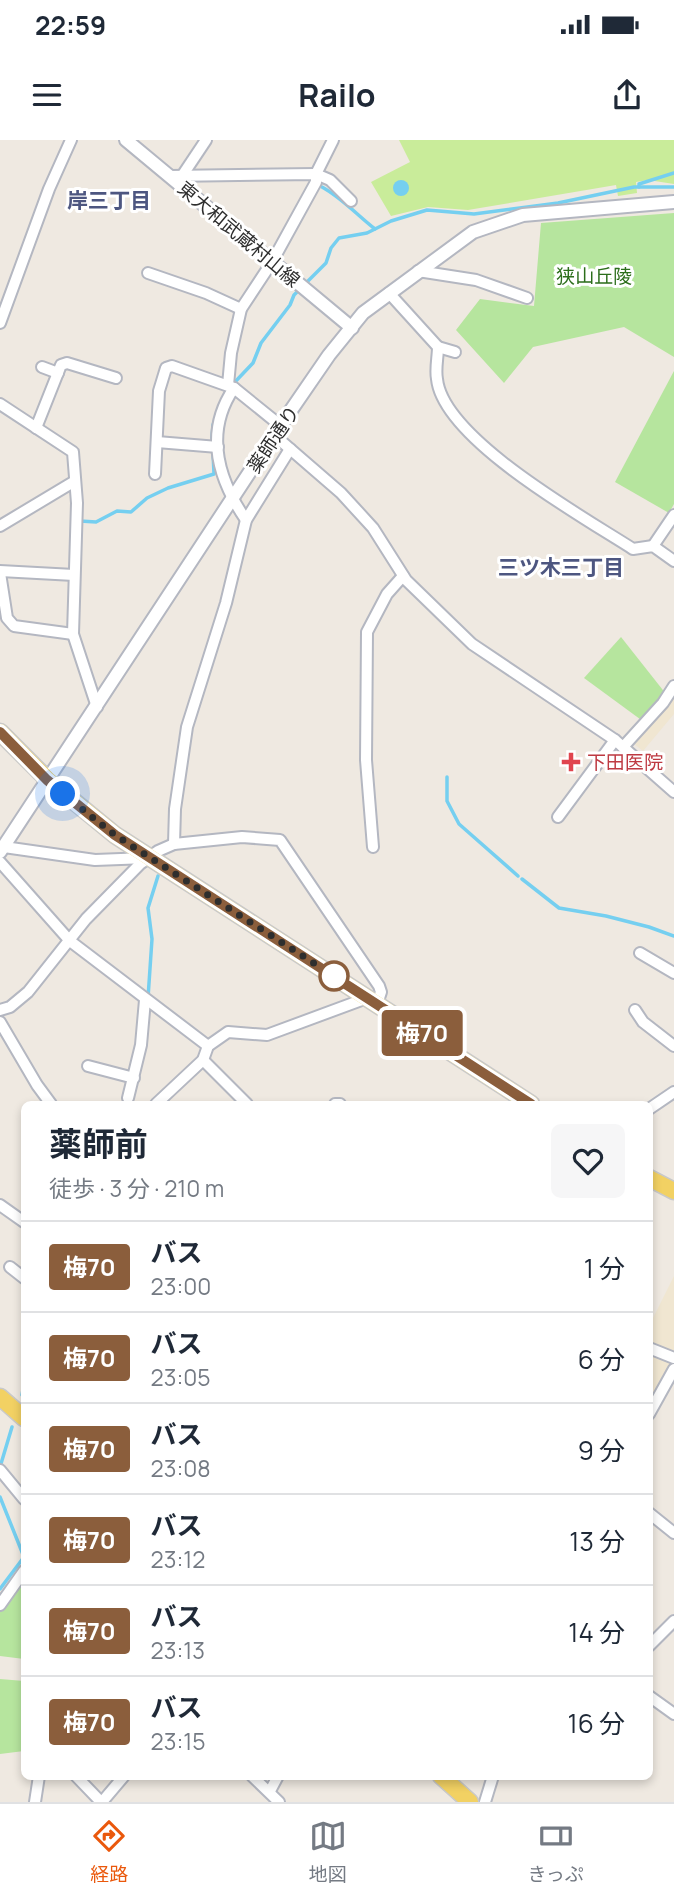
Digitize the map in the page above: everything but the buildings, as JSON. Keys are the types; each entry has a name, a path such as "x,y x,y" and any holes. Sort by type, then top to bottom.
{"main road":[{"path":"0,732 47,780 88,816 150,859 526,1101"},
{"path":"653,1180 674,1191"},
{"path":"0,1397 21,1415"},
{"path":"445,1780 470,1802"}],"street":[{"path":"1,317 49,189 71,140"},
{"name":"東大和武蔵村山線","path":"126,140 176,176 272,262 352,328"},
{"path":"176,176 206,140"},
{"path":"246,520 222,476 213,446 223,405 231,387 231,353 241,309 272,262 316,182 316,174 333,140"},
{"path":"176,176 316,174 330,180 351,201"},
{"name":"薬師通り","path":"2,850 329,355 363,313 473,232 523,215 674,202"},
{"path":"418,271 476,280 527,298"},
{"path":"148,273 206,292 241,309"},
{"path":"389,293 438,347 455,352"},
{"path":"438,347 436,380 471,437 550,496 633,549 653,546 674,561"},
{"path":"36,428 61,365 67,363 116,379"},
{"path":"42,366 58,373"},
{"path":"155,474 159,391 166,368 172,366 231,387 278,431 290,449 341,493 373,528 404,576 434,609 472,644 619,744 674,792"},
{"path":"0,404 73,452 77,503 74,634 97,707"},
{"path":"157,442 213,446"},
{"path":"174,844 175,808 187,727 226,603 246,520 290,449"},
{"path":"0,526 75,481"},
{"path":"653,546 674,515"},
{"path":"74,575 0,572 7,618 14,626 74,634"},
{"path":"373,847 366,760 367,632 387,594 404,576"},
{"path":"558,817 619,744 663,703 674,686"},
{"path":"0,1010 10,1007 29,992 86,919 140,864 158,851 174,844 242,837 280,840 381,992 372,1001 267,1035 228,1032 208,1046 204,1060 159,1101"},
{"path":"2,850 95,860 150,859"},
{"path":"0,862 70,941 208,1046"},
{"path":"640,953 674,973"},
{"path":"128,1098 148,1002"},
{"path":"635,1010 643,1021 674,1046"},
{"path":"0,1022 49,1101"},
{"path":"204,1060 244,1101"},
{"path":"88,1066 134,1078"},
{"path":"653,1106 674,1092"},
{"path":"0,1206 21,1220"},
{"path":"10,1267 21,1276"},
{"path":"653,1350 674,1359"},
{"path":"653,1407 674,1368"},
{"path":"1,1471 21,1495"},
{"path":"653,1516 674,1533"},
{"path":"0,1605 21,1575"},
{"path":"653,1642 674,1620"},
{"path":"664,1631 674,1639"},
{"path":"653,1699 674,1714"},
{"path":"37,1801 39,1780"},
{"path":"80,1780 102,1802 121,1780"},
{"path":"255,1780 272,1797 277,1780"},
{"path":"485,1802 493,1780"}],"shaded area":[{"path":"674,689 674,714 643,751 633,743"},
{"path":"674,1276 674,1353 653,1346 653,1318"},
{"path":"653,1355 672,1364 653,1399"}],"green space":[{"path":"399,140 674,140 674,184 648,180 636,182 637,193 618,196 616,185 468,210 428,207 391,216 371,182 410,162"},
{"name":"狭山丘陵","path":"674,213 674,357 624,327 533,347 504,383 456,330 480,299 534,306 541,223"},
{"path":"674,371 674,504 669,513 615,482"},
{"path":"621,637 666,694 644,722 584,678"},
{"path":"21,1583 21,1659 0,1656 0,1611"},
{"path":"0,1679 21,1681 21,1751 0,1754"}],"water":[{"path":"401,180 409,188 401,196 393,188"}],"waterway":[{"path":"639,187 639,184 674,173"},
{"path":"322,187 375,229"},
{"path":"233,384 253,363 261,343 290,305 294,295 326,263 331,248 339,238 367,233 391,221 427,210 474,214 558,203 634,187 674,187"},
{"path":"212,438 220,405"},
{"path":"80,521 96,522 117,511 131,512 147,498 168,488 214,474 213,452"},
{"path":"447,777 447,801 459,824 518,876"},
{"path":"148,998 152,939 148,908 158,876"},
{"path":"522,879 559,908 606,916 674,936"},
{"path":"0,1467 12,1427"},
{"path":"0,1497 21,1550"},
{"path":"0,1589 21,1561"}],"bus line":[{"name":"梅70","path":"0,732 47,780 88,816 115,835 526,1101"}],"place":[{"name":"下田医院","path":"571,762"}],"district":[{"name":"岸三丁目","path":"109,201"},
{"name":"三ツ木三丁目","path":"561,568"}],"route":[{"path":"63,794 88,816 150,859 337,978 334,976"}]}
